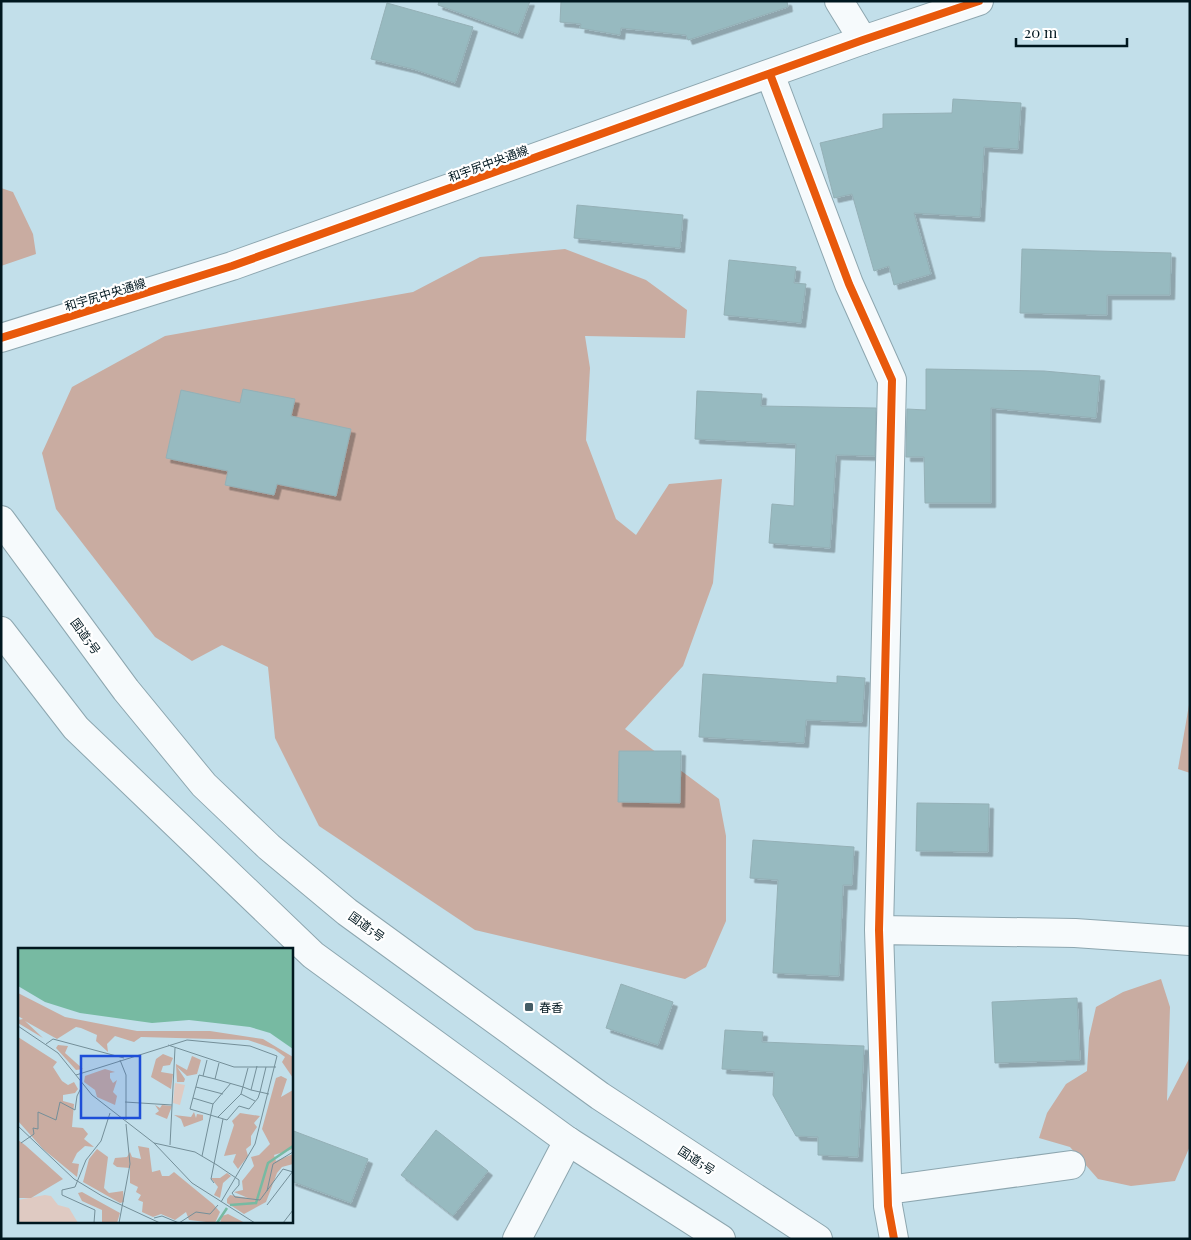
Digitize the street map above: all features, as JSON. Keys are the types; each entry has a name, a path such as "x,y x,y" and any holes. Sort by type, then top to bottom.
{"main road":[{"path":"839,1 863,40"},
{"name":"和宇尻中央通線","path":"1,338 232,266 863,40 979,1"},
{"path":"770,74 849,284 892,380 878,930 888,1190 894,1239"},
{"name":"国道5号","path":"1,520 126,690 204,785 269,847 348,912 600,1096 818,1239"},
{"path":"1,631 76,728 313,956 568,1141 721,1239"},
{"path":"878,930 1076,933 1190,941"},
{"path":"517,1239 568,1141"},
{"path":"888,1190 1071,1164"}],"shaded area":[{"path":"1,188 13,192 33,234 36,254 1,266"},
{"path":"565,249 646,280 687,310 685,338 585,336 590,368 586,440 616,519 636,535 669,484 722,479 713,583 683,666 625,729 719,799 726,836 726,921 706,967 685,979 475,930 319,826 275,738 268,667 222,645 192,661 155,637 56,509 42,453 72,387 165,336 413,292 480,257"},
{"path":"1190,699 1190,773 1178,769"},
{"path":"1161,979 1170,1007 1167,1101 1190,1057 1190,1146 1175,1181 1131,1186 1098,1179 1070,1147 1039,1138 1047,1113 1066,1084 1087,1071 1089,1038 1096,1007 1123,992"}],"building":[{"path":"439,1 530,1 518,34 438,5"},
{"path":"561,1 787,1 788,7 688,40 686,35 621,28 620,35 580,28 581,24 560,22"},
{"path":"387,3 473,27 455,83 413,69 371,59"},
{"path":"953,99 1021,103 1018,149 984,147 980,217 914,213 931,274 894,285 889,266 874,271 852,194 834,198 820,143 883,128 883,114 952,113"},
{"path":"577,205 683,215 680,248 574,238"},
{"path":"1022,249 1171,253 1170,295 1107,295 1107,315 1020,313"},
{"path":"729,260 796,267 794,283 806,284 801,323 724,315"},
{"path":"926,369 1044,371 1100,376 1096,418 991,408 991,503 925,503 924,457 906,457 907,409 926,410"},
{"path":"243,389 295,399 291,416 351,429 336,496 277,484 274,495 225,485 228,471 166,458 181,390 240,403"},
{"path":"697,391 762,394 761,406 876,408 875,456 836,455 830,548 769,543 772,504 794,506 796,444 695,439"},
{"path":"703,674 837,683 837,676 865,678 862,722 806,720 804,743 699,737"},
{"path":"619,751 681,751 680,803 618,802"},
{"path":"917,803 989,804 988,852 916,851"},
{"path":"753,840 854,847 852,885 843,885 839,976 773,973 778,880 750,878"},
{"path":"621,984 673,1002 658,1045 606,1028"},
{"path":"1077,998 1080,1060 995,1063 992,1002"},
{"path":"725,1030 763,1032 762,1042 864,1046 858,1157 818,1155 818,1137 796,1136 773,1095 774,1072 722,1069"},
{"path":"292,1130 368,1159 351,1203 292,1181"},
{"path":"436,1130 488,1171 453,1216 401,1175"}],"cycle path":[{"path":"1,338 232,266 863,40 979,1"},
{"path":"770,74 849,284 892,380 879,930 888,1206 894,1239"}],"place":[{"name":"春香","path":"529,1007"}]}
